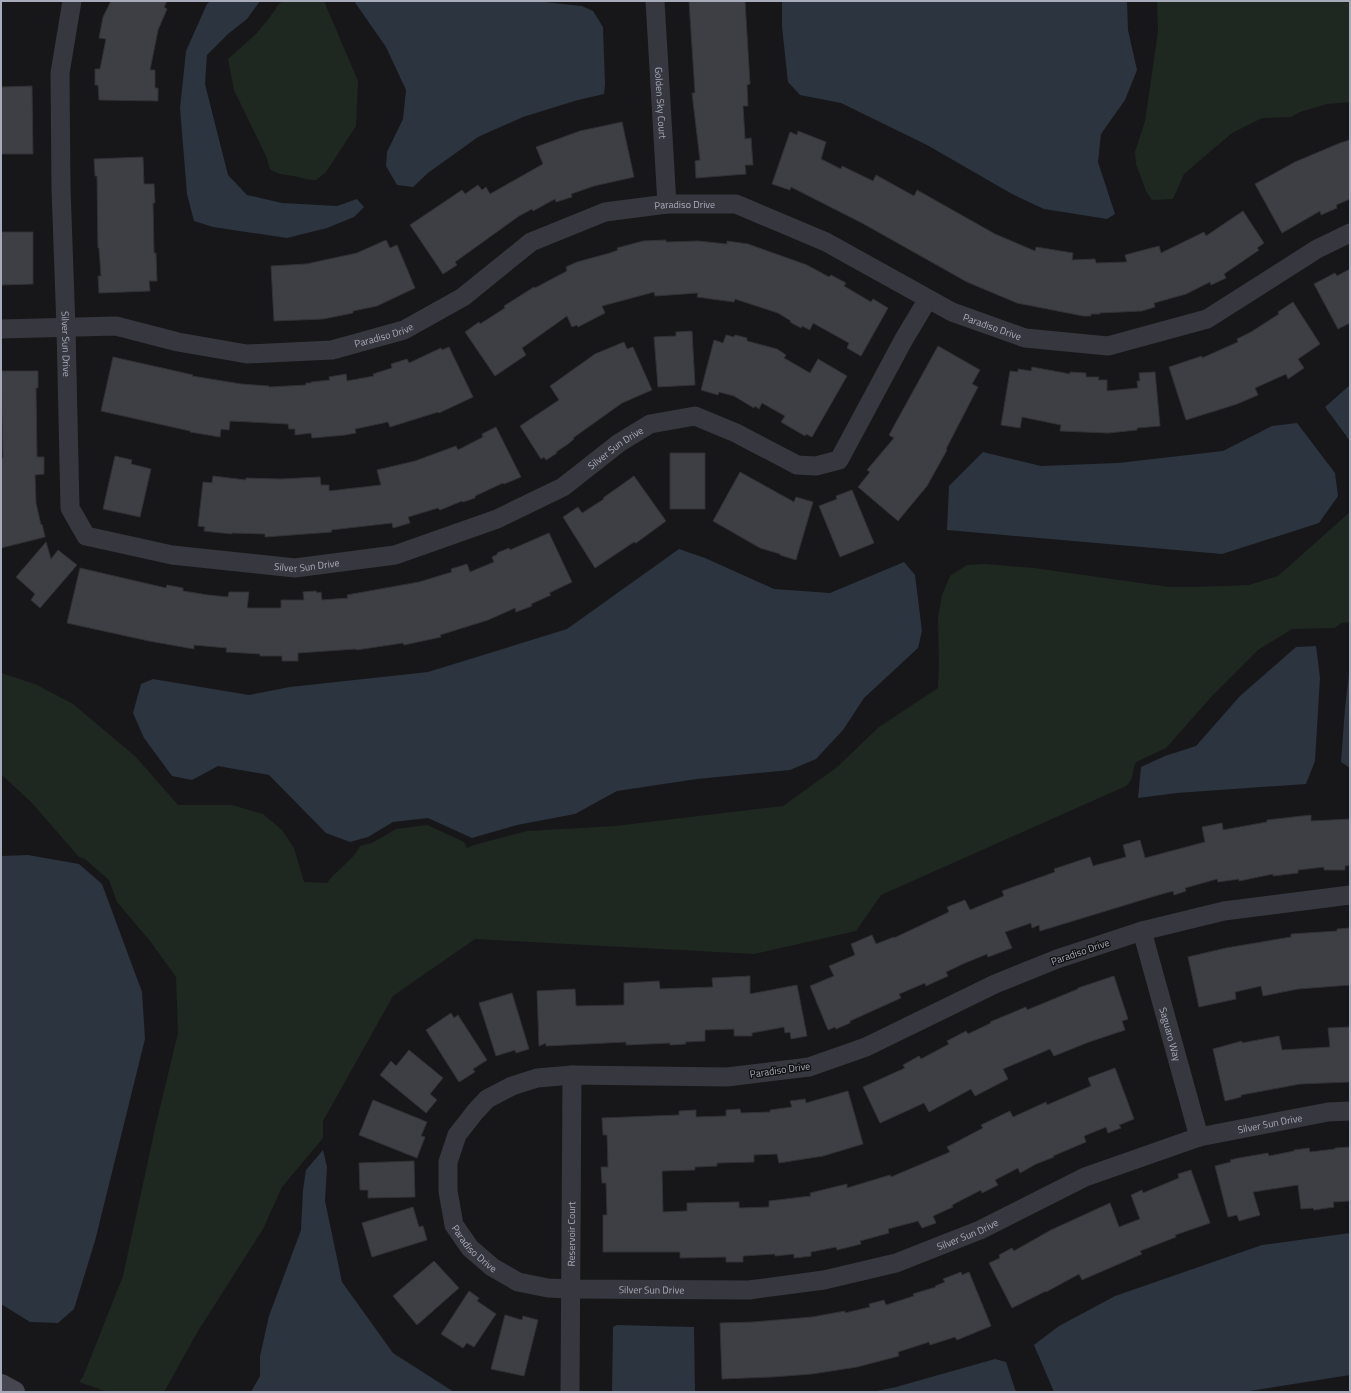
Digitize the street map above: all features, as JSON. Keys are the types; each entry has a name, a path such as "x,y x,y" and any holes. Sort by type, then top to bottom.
{"street":[{"name":"Silver Sun Drive","path":"72,1 60,73 61,188 70,508 86,536 172,555 295,568 395,555 497,519 563,487 620,443 650,424 695,416 736,433 797,465 816,466 839,460 904,339 928,299"},
{"name":"Golden Sky Court","path":"655,1 667,204"},
{"name":"Paradiso Drive","path":"1,329 116,326 178,342 247,354 332,350 404,330 463,297 531,242 605,212 667,204 736,204 826,242 952,312 1025,338 1108,346 1207,319 1317,249 1350,233"},
{"name":"Paradiso Drive","path":"570,1289 548,1288 518,1282 492,1267 470,1248 454,1225 448,1191 448,1162 457,1135 474,1112 487,1099 512,1086 537,1078 572,1075 727,1077 809,1067 866,1047 995,984 1057,959 1142,931 1224,911 1350,894"},
{"name":"Saguaro Way","path":"1142,931 1199,1137"},
{"name":"Reservoir Court","path":"570,1392 572,1075"},
{"name":"Silver Sun Drive","path":"570,1289 749,1290 824,1280 896,1263 980,1230 1085,1177 1199,1137 1328,1112 1350,1111"},
{"path":"1,1386 14,1392"}],"shaded area":[{"path":"283,1 324,1 358,81 356,126 326,172 316,180 277,173 270,169 266,156 234,90 228,59 256,34"},
{"path":"1157,1 1350,1 1350,102 1327,104 1300,112 1291,117 1262,118 1232,133 1184,174 1173,199 1152,200 1146,191 1136,164 1135,152 1145,121 1158,32"},
{"path":"1350,512 1350,622 1341,623 1335,628 1292,629 1258,650 1212,696 1166,748 1136,762 1132,778 1126,786 881,895 856,931 754,954 475,939 393,996 323,1121 323,1138 282,1187 263,1229 198,1331 164,1392 108,1392 79,1382 83,1377 123,1276 156,1124 178,1033 176,977 150,941 117,902 109,880 85,859 79,857 32,803 1,774 1,673 35,684 73,704 136,757 178,805 232,805 263,814 282,830 294,848 304,882 327,883 349,861 360,846 372,843 396,829 427,825 464,842 467,848 527,831 615,826 783,806 836,768 879,727 938,688 938,618 942,595 950,576 967,565 985,564 1034,568 1169,587 1249,585 1278,576"}],"water":[{"path":"210,1 260,1 247,19 228,34 207,55 205,84 228,175 247,195 282,203 337,206 357,199 364,207 354,217 327,228 287,238 213,227 194,221 187,194 180,108 186,51 207,4"},
{"path":"354,1 535,1 582,6 593,11 603,27 604,94 578,100 523,117 478,137 428,173 413,187 397,185 386,166 387,152 403,119 406,90 386,47"},
{"path":"782,1 1127,1 1128,30 1137,70 1125,100 1101,134 1098,162 1115,214 1107,219 1044,209 1012,194 927,145 841,103 800,95 788,82 782,27"},
{"path":"1350,385 1350,441 1325,407"},
{"path":"1297,423 1335,473 1338,496 1319,523 1222,554 947,530 949,486 983,452 1041,466 1118,463 1223,451 1272,426"},
{"path":"679,549 705,558 774,589 830,593 904,562 915,575 922,631 918,648 864,698 843,730 816,759 790,770 697,779 617,791 575,814 517,825 472,838 428,818 393,822 368,837 350,842 326,833 269,775 218,766 192,780 172,776 144,738 133,713 141,684 153,679 249,695 290,687 428,672 567,629"},
{"path":"1316,646 1320,678 1315,761 1306,784 1177,793 1138,798 1141,767 1165,756 1196,746 1240,696 1296,647"},
{"path":"1350,666 1350,768 1341,762"},
{"path":"28,855 79,864 102,884 142,992 145,1039 95,1241 74,1309 58,1323 30,1322 1,1304 1,856"},
{"path":"323,1150 327,1167 325,1201 342,1282 393,1353 454,1392 251,1392 260,1376 260,1356 269,1316 301,1230 303,1190 306,1170"},
{"path":"1350,1233 1350,1375 1243,1392 1054,1392 1034,1345 1059,1326 1115,1296 1262,1245"},
{"path":"617,1325 694,1327 695,1392 612,1392 613,1327"},
{"path":"995,1359 1006,1362 1016,1392 872,1392 896,1387"}],"building":[{"path":"111,1 167,1 164,7 167,9 158,30 150,70 155,70 155,88 158,88 158,101 99,100 98,85 95,85 95,69 100,69 106,39 99,38 103,17"},
{"path":"689,1 745,1 750,84 747,85 748,106 743,106 745,139 751,138 753,165 745,165 746,174 696,178 695,161 700,160 692,93 695,93"},
{"path":"32,86 33,154 1,154 1,87"},
{"path":"622,122 634,177 594,186 571,194 572,197 556,202 555,199 533,211 532,209 519,216 455,262 457,265 443,274 410,225 462,190 465,194 478,185 482,190 486,187 490,194 543,164 536,147 580,131"},
{"path":"798,131 826,142 821,159 841,169 842,166 873,181 876,175 914,196 917,190 995,234 1035,251 1036,247 1073,253 1072,260 1095,259 1096,263 1127,262 1125,255 1159,246 1161,253 1204,232 1206,236 1243,211 1264,243 1257,248 1259,250 1224,274 1226,278 1211,285 1210,282 1186,294 1154,303 1155,307 1142,311 1099,313 1100,314 1091,314 1091,316 1083,316 1017,303 967,282 862,223 791,187 790,190 772,184 790,132 797,135"},
{"path":"1350,140 1350,199 1336,205 1337,208 1321,215 1320,211 1282,233 1255,184 1295,162"},
{"path":"143,157 144,184 154,184 154,253 156,253 157,281 149,281 150,291 99,293 98,276 101,276 98,248 97,176 95,176 94,159"},
{"path":"1,232 33,232 33,284 1,285"},
{"path":"386,240 390,248 397,245 415,288 377,306 353,311 353,313 323,319 274,321 271,266 306,264 357,253"},
{"path":"666,240 666,242 698,241 727,244 727,241 748,244 807,265 829,277 831,275 846,283 844,286 871,302 873,299 888,308 861,356 847,348 849,343 813,323 810,330 802,326 801,328 778,313 735,299 734,302 697,297 698,293 655,296 654,292 602,306 605,313 578,327 577,325 572,327 567,316 522,348 526,355 495,376 465,332 479,322 480,324 505,308 504,306 534,287 535,288 567,271 566,267 577,262 610,253 618,250 617,248 643,241"},
{"path":"1350,269 1350,323 1338,329 1314,284 1335,273 1337,276"},
{"path":"1293,302 1320,344 1298,359 1304,368 1288,379 1286,374 1255,388 1258,395 1237,404 1186,420 1169,367 1202,356 1202,358 1238,342 1237,339 1279,314 1278,312"},
{"path":"692,331 695,385 658,387 654,337 676,336 676,332"},
{"path":"726,335 734,337 735,335 747,338 747,341 777,349 786,355 784,358 810,373 818,359 847,376 812,437 806,434 805,436 781,422 785,416 762,403 759,409 755,406 754,408 734,396 719,392 718,395 701,390 714,340 723,343"},
{"path":"624,342 627,349 633,347 652,390 622,403 573,438 574,439 568,444 556,452 557,453 546,460 544,457 541,459 520,426 559,400 550,386 595,354"},
{"path":"938,346 980,370 972,384 978,387 946,449 947,450 927,486 898,521 858,487 870,472 867,470 894,438 889,435"},
{"path":"449,347 473,397 439,413 438,412 390,427 388,422 355,429 356,433 312,438 311,433 295,435 295,429 289,429 288,424 230,421 229,430 221,429 220,437 190,432 101,411 113,357 193,375 192,376 269,387 306,385 306,383 330,380 329,377 346,374 347,381 374,376 373,374 392,368 391,364 407,359 409,363 441,348 442,350"},
{"path":"1032,367 1070,374 1070,372 1086,373 1086,377 1099,377 1098,380 1107,380 1107,391 1138,388 1137,381 1140,381 1139,373 1155,372 1160,426 1108,433 1060,431 1061,425 1022,417 1020,428 1001,425 1010,371 1018,372 1018,369 1031,371"},
{"path":"1,371 38,371 38,388 36,388 37,457 44,457 44,474 35,475 36,503 45,537 1,548 1,458 3,458"},
{"path":"496,427 521,477 504,484 503,483 475,496 475,498 462,501 440,510 438,508 408,517 410,523 393,528 392,523 331,530 332,532 265,537 265,534 232,534 204,531 205,527 198,526 203,482 212,483 213,476 246,480 246,478 281,479 320,477 321,485 329,485 329,491 381,485 377,470 415,461 456,446 458,450 483,437 482,434"},
{"path":"670,453 705,453 705,509 670,509"},
{"path":"115,456 132,460 131,464 151,469 140,517 103,509"},
{"path":"740,472 794,502 796,497 813,502 796,560 760,548 713,521"},
{"path":"634,476 666,521 636,543 634,542 595,568 563,517 578,507 582,513 604,499 603,498"},
{"path":"852,490 874,543 840,557 819,506 837,499 836,496"},
{"path":"549,533 572,582 549,593 551,595 531,604 532,606 516,612 515,608 488,620 440,635 441,637 404,645 403,643 356,650 298,653 298,661 282,661 282,656 260,656 260,654 226,652 227,648 194,645 194,649 67,623 80,568 166,588 167,585 183,588 183,591 208,595 228,597 229,592 249,592 247,608 281,608 281,600 304,600 303,592 321,592 322,600 348,598 347,595 419,582 452,572 451,569 467,564 470,572 494,562 492,557 498,554 497,553 509,548 510,550"},
{"path":"46,542 51,559 58,550 77,565 40,608 31,600 35,594 16,577"},
{"path":"1311,815 1311,821 1350,819 1350,865 1345,866 1345,870 1324,870 1324,867 1298,870 1298,873 1273,876 1273,874 1239,881 1239,879 1218,882 1217,879 1185,888 1186,891 1174,895 1173,891 1040,931 1039,925 1032,928 1031,923 1005,932 1012,948 988,957 987,954 965,963 946,972 948,976 926,986 925,983 899,994 901,998 836,1029 835,1027 828,1030 810,986 834,976 829,966 855,955 851,944 872,935 876,944 894,938 949,912 947,907 965,900 970,910 1004,896 1002,891 1055,872 1054,869 1090,857 1093,866 1126,857 1123,845 1140,840 1145,858 1205,842 1202,827 1222,823 1223,830 1267,822 1267,820"},
{"path":"1350,928 1350,985 1298,989 1263,996 1261,986 1235,992 1236,999 1199,1007 1188,957 1226,948 1291,937 1291,934 1337,931 1337,929"},
{"path":"750,976 750,994 797,985 807,1036 791,1039 790,1032 785,1033 784,1027 752,1033 752,1036 734,1036 734,1029 705,1030 705,1041 685,1042 686,1044 670,1045 670,1043 626,1045 626,1042 546,1046 546,1043 539,1046 537,991 575,989 576,1006 624,1005 624,983 659,981 660,989 713,987 712,978"},
{"path":"1114,976 1128,1019 1122,1021 1125,1030 1054,1056 1050,1049 1003,1069 1008,1079 975,1096 971,1089 929,1112 924,1103 880,1123 863,1087 905,1068 903,1065 919,1056 921,1059 949,1044 947,1041 966,1031 968,1034 991,1023 990,1022 1026,1007 1027,1010 1078,988"},
{"path":"512,993 529,1049 516,1053 515,1050 496,1056 479,1003"},
{"path":"451,1013 454,1018 458,1015 487,1060 473,1069 475,1072 459,1082 426,1030"},
{"path":"1350,1027 1350,1082 1300,1084 1241,1095 1241,1097 1225,1101 1213,1049 1242,1041 1242,1043 1279,1036 1282,1050 1330,1047 1328,1028"},
{"path":"409,1050 443,1078 430,1094 437,1100 426,1113 380,1075 391,1061 396,1066"},
{"path":"1115,1068 1134,1119 1119,1125 1121,1128 1108,1133 1106,1127 1084,1136 1086,1142 1053,1156 1054,1157 1036,1164 1020,1173 1018,1168 995,1180 998,1185 982,1193 981,1190 952,1205 953,1207 933,1216 936,1223 922,1228 918,1221 888,1229 889,1233 860,1241 861,1244 837,1250 836,1247 811,1252 811,1256 794,1258 794,1254 775,1256 775,1254 743,1256 743,1262 726,1262 726,1257 680,1258 680,1252 603,1252 603,1215 607,1215 606,1183 602,1183 601,1167 608,1167 607,1135 603,1135 602,1118 679,1115 679,1111 696,1110 696,1117 726,1116 726,1110 740,1109 741,1113 770,1112 770,1110 792,1107 790,1101 805,1099 806,1103 848,1091 863,1144 823,1156 779,1163 777,1154 754,1155 754,1162 717,1163 717,1166 695,1167 695,1170 662,1171 663,1212 687,1211 687,1203 739,1202 739,1208 769,1207 769,1201 811,1196 810,1193 847,1184 847,1188 890,1175 891,1177 950,1152 947,1147 983,1128 981,1125 1010,1111 1013,1117 1046,1102 1047,1105 1091,1086 1088,1078"},
{"path":"373,1100 427,1122 421,1136 425,1137 417,1158 359,1135"},
{"path":"1350,1147 1350,1201 1333,1202 1334,1207 1314,1210 1313,1208 1301,1209 1298,1185 1253,1192 1260,1215 1239,1221 1237,1215 1228,1217 1215,1166 1231,1162 1230,1160 1268,1153 1269,1156 1309,1148 1310,1152"},
{"path":"414,1161 415,1197 368,1198 368,1190 360,1190 359,1163"},
{"path":"1191,1170 1210,1223 1175,1235 1176,1237 1140,1251 1142,1254 1082,1280 1079,1274 1012,1308 989,1263 1000,1258 999,1255 1012,1248 1014,1251 1051,1230 1110,1203 1119,1227 1140,1219 1131,1195 1142,1190 1143,1193 1179,1178 1178,1174"},
{"path":"413,1207 419,1227 423,1226 427,1240 372,1257 362,1223"},
{"path":"434,1261 459,1288 417,1325 393,1296"},
{"path":"961,1272 962,1275 969,1272 991,1326 957,1340 955,1337 930,1345 929,1342 898,1352 899,1356 857,1367 812,1374 722,1379 720,1323 812,1317 845,1311 845,1313 870,1307 869,1304 884,1300 886,1305 914,1296 913,1294 936,1287 935,1286 945,1282 943,1279"},
{"path":"469,1291 479,1298 477,1301 496,1314 474,1347 467,1343 463,1348 441,1334"},
{"path":"505,1315 522,1320 523,1316 538,1320 524,1376 491,1369"}]}
